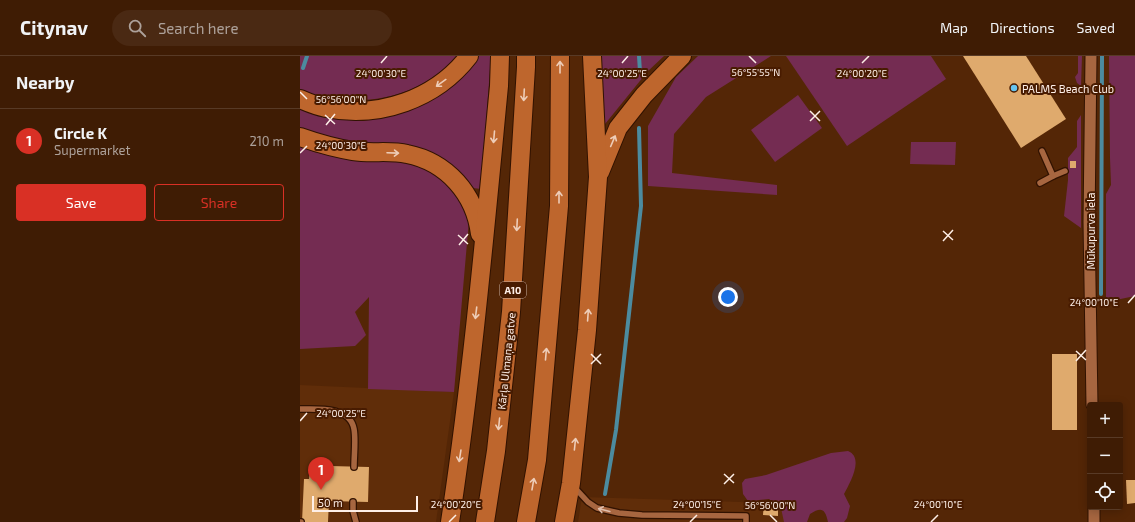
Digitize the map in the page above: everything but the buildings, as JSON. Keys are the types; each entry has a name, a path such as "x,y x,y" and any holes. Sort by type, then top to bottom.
{"highway":[{"path":"300,99 326,108 354,111 370,110 399,104 412,100 439,85 461,66 469,56"},
{"path":"450,522 461,449 481,274 499,86 500,56"},
{"name":"Kārļa Ulmaņa gatve","path":"485,522 496,451 512,312 526,56"},
{"path":"526,522 537,460 559,206 560,56"},
{"path":"564,522 571,483 587,330 598,177 592,56"},
{"path":"598,177 618,128 644,95 682,56"},
{"path":"300,137 335,148 354,151 395,152 407,154 423,158 448,172 463,188 474,209 480,234 481,274"}],"street":[{"name":"Mūkupurva iela","path":"1091,56 1089,230 1092,402"},
{"path":"1094,510 1094,522"}],"lane":[{"path":"1042,151 1053,176"},
{"path":"1040,183 1065,171"},
{"path":"300,409 335,410 349,419 354,428 354,467"},
{"path":"571,483 582,497 597,508 619,513 642,515 746,516 746,522"},
{"path":"353,502 353,511 356,522"},
{"path":"642,515 642,522"}],"shaded area":[{"path":"300,56 456,56 444,69 415,88 382,98 347,100 311,94 300,89"},
{"path":"478,56 491,56 481,189 473,188 451,165 436,155 426,151 351,144 300,128 300,109 316,115 331,118 363,121 390,116 406,111 467,70"},
{"path":"600,56 664,56 648,71 605,124 603,122"},
{"path":"698,56 771,56 706,97 674,134 672,173 777,185 777,195 648,186 648,126 676,77"},
{"path":"786,56 931,56 946,79 847,146"},
{"path":"1078,56 1082,56 1081,86 1077,83 1075,77 1078,73"},
{"path":"1109,56 1135,56 1135,296 1106,302 1106,194 1111,185"},
{"path":"798,95 822,128 775,162 751,130"},
{"path":"1081,115 1081,228 1064,216 1068,180 1068,158 1077,147 1077,121"},
{"path":"911,142 956,142 955,165 910,164"},
{"path":"300,146 314,152 342,158 397,161 420,166 440,177 455,192 469,220 454,392 368,389 369,297 355,312 366,335 355,346 300,349"},
{"path":"300,385 454,392 436,522 300,522"},
{"path":"848,451 853,454 856,465 852,478 844,494 850,506 847,518 844,522 828,522 824,511 817,510 810,514 807,522 784,522 781,508 769,499 748,501 743,494 742,483 745,479 766,475 831,453"},
{"path":"582,497 799,504 799,522 578,522"}],"waterway":[{"path":"303,68 307,56"},
{"path":"639,56 640,72"},
{"path":"1101,294 1102,56"},
{"path":"605,494 616,430 641,206 639,128"}],"place":[{"name":"PALMS Beach Club","path":"1014,88"},
{"name":"Circle K","path":"321,490"}]}
